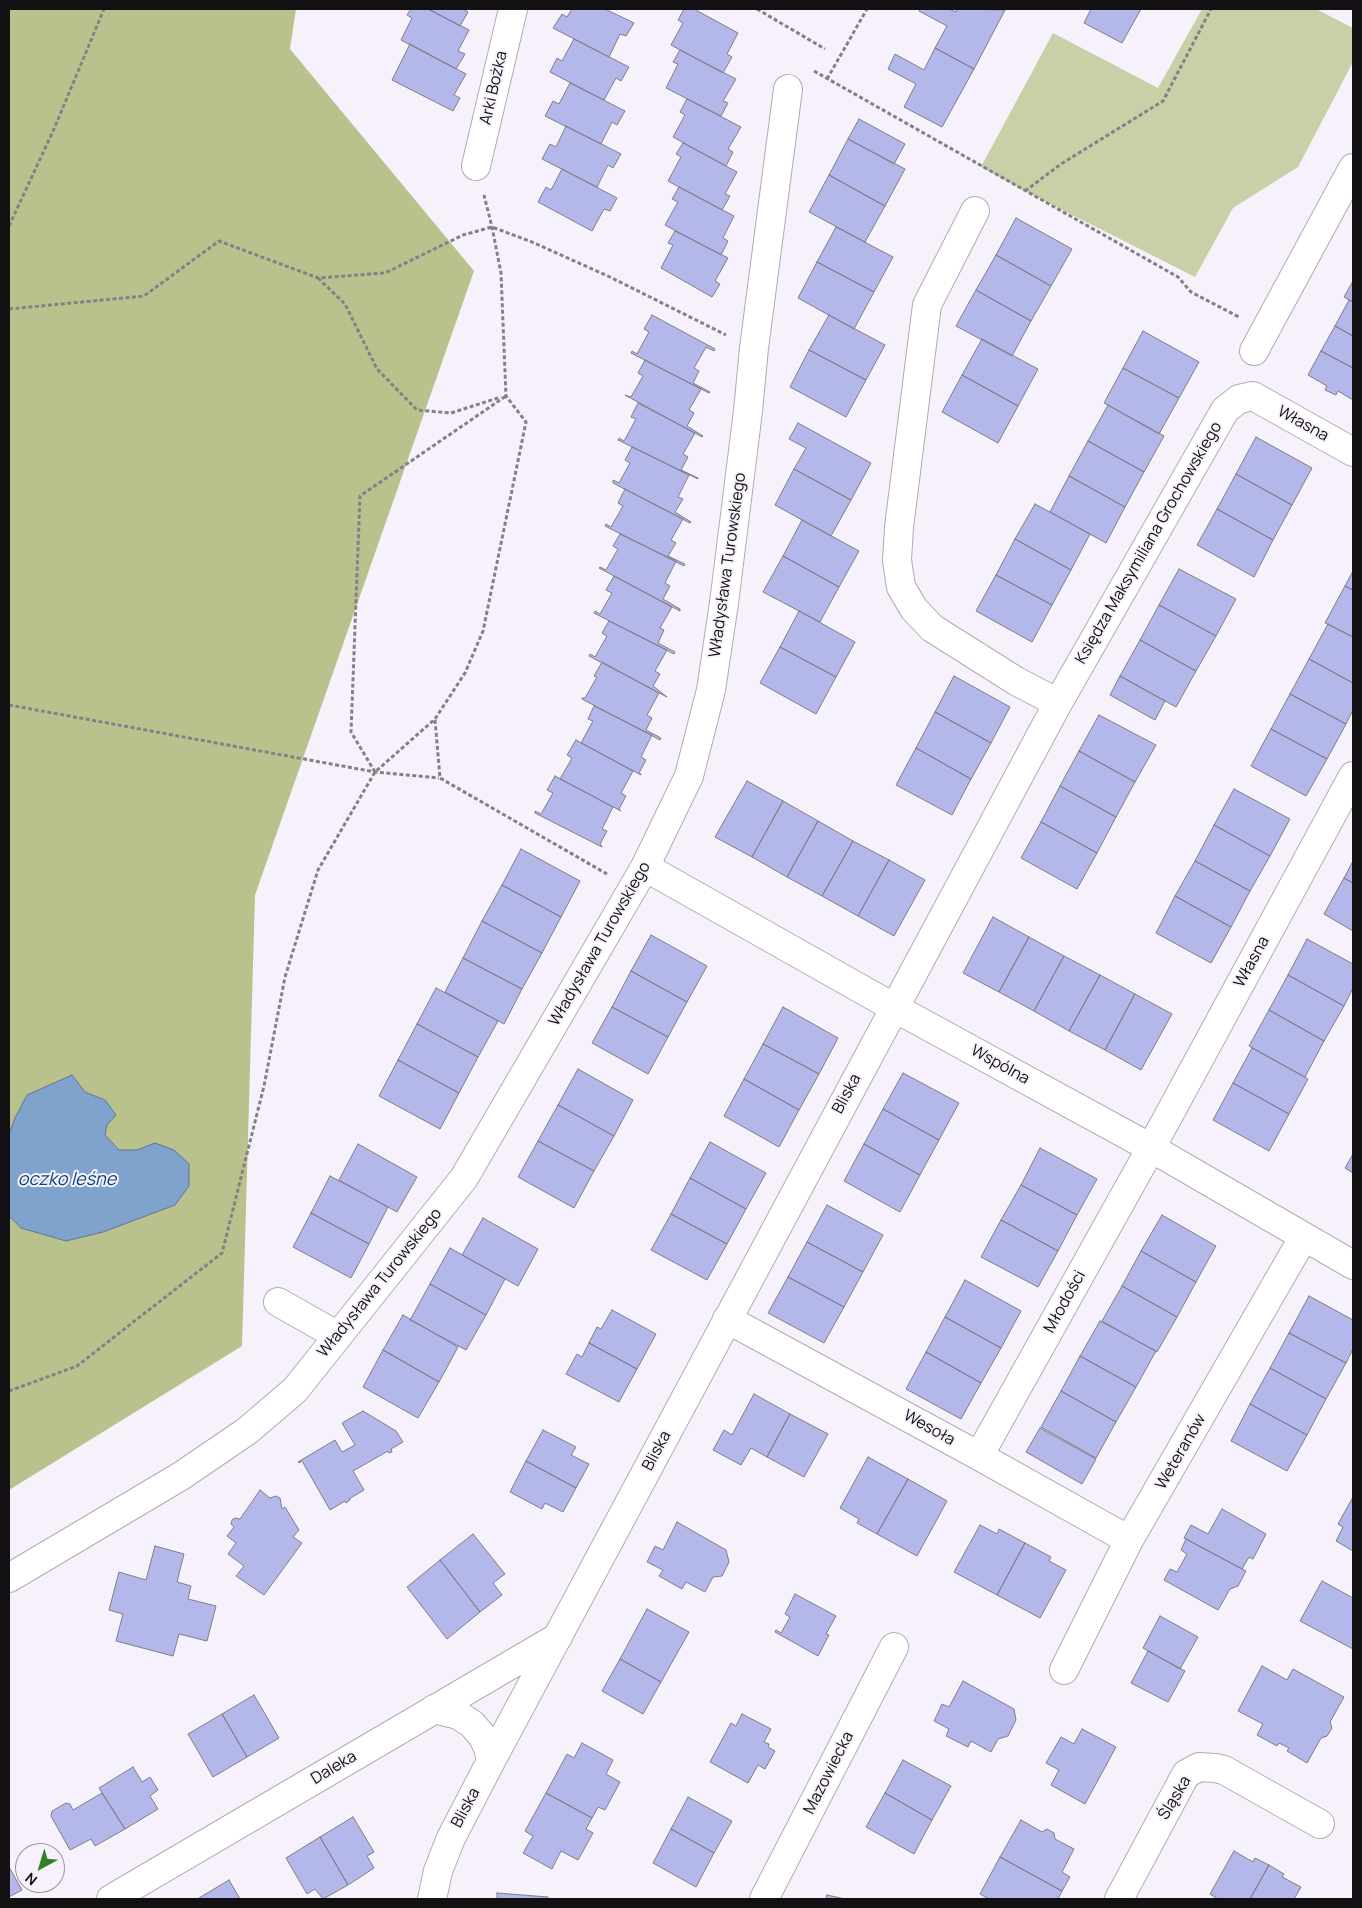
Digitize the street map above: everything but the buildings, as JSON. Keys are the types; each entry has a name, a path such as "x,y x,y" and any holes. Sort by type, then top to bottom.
{"street":[{"name":"Arki Bożka","path":"476,166 513,9"},
{"name":"Władysława Turowskiego","path":"9,1578 181,1476 248,1430 295,1390 464,1178 639,878 689,776 711,690 788,89"},
{"path":"1254,351 1353,168"},
{"path":"975,211 927,305 899,527 897,560 901,588 914,609 932,628 1016,681 1058,703"},
{"name":"Księdza Maksymiliana Grochowskiego","path":"893,1007 1058,703 1225,410 1239,399 1252,396"},
{"name":"Własna","path":"1252,396 1353,452"},
{"name":"Własna","path":"1151,1148 1353,776"},
{"name":"Wspólna","path":"639,878 893,1007 1151,1148 1303,1238 1353,1265"},
{"name":"Bliska","path":"432,1899 438,1871 451,1838 893,1007"},
{"name":"Młodości","path":"980,1456 1151,1148"},
{"name":"Weteranów","path":"1064,1670 1129,1540 1303,1238"},
{"path":"278,1302 338,1336"},
{"name":"Wesoła","path":"727,1319 980,1456 1129,1540"},
{"name":"Daleka","path":"111,1899 558,1637"},
{"name":"Mazowiecka","path":"764,1899 894,1647"},
{"path":"434,1709 458,1714 472,1724 483,1737 491,1761"},
{"name":"Śląska","path":"1119,1899 1186,1774 1199,1768 1224,1770 1320,1824"}],"path":[{"path":"9,226 54,129 104,9"},
{"path":"757,9 825,49"},
{"path":"827,79 867,9"},
{"path":"1024,191 1061,164 1163,101 1211,9"},
{"path":"814,71 1178,277 1192,292 1222,308"},
{"path":"9,1391 77,1366 222,1253 264,1086 285,976 318,870 375,772 435,719 465,673 483,631 526,422 506,396 501,273 492,226 476,166"},
{"path":"318,278 386,273 463,235 492,226 610,277 754,348"},
{"path":"9,309 144,296 219,241 318,278 345,304 377,369 417,410 451,413 506,396"},
{"path":"375,772 351,732 360,496 506,396"},
{"path":"9,706 375,772 440,778 639,878"},
{"path":"435,719 440,778"}],"green space":[{"path":"9,9 296,9 290,49 474,271 255,895 242,1346 9,1490"},
{"path":"1202,9 1316,9 1353,28 1353,62 1298,167 1233,208 1195,277 981,167 1053,33 1158,88"}],"water":[{"name":"oczko leśne","path":"72,1075 85,1092 105,1100 116,1115 107,1125 105,1135 119,1150 137,1150 155,1143 174,1150 189,1164 189,1186 175,1205 103,1232 66,1241 21,1228 9,1216 9,1134 27,1095"}]}
